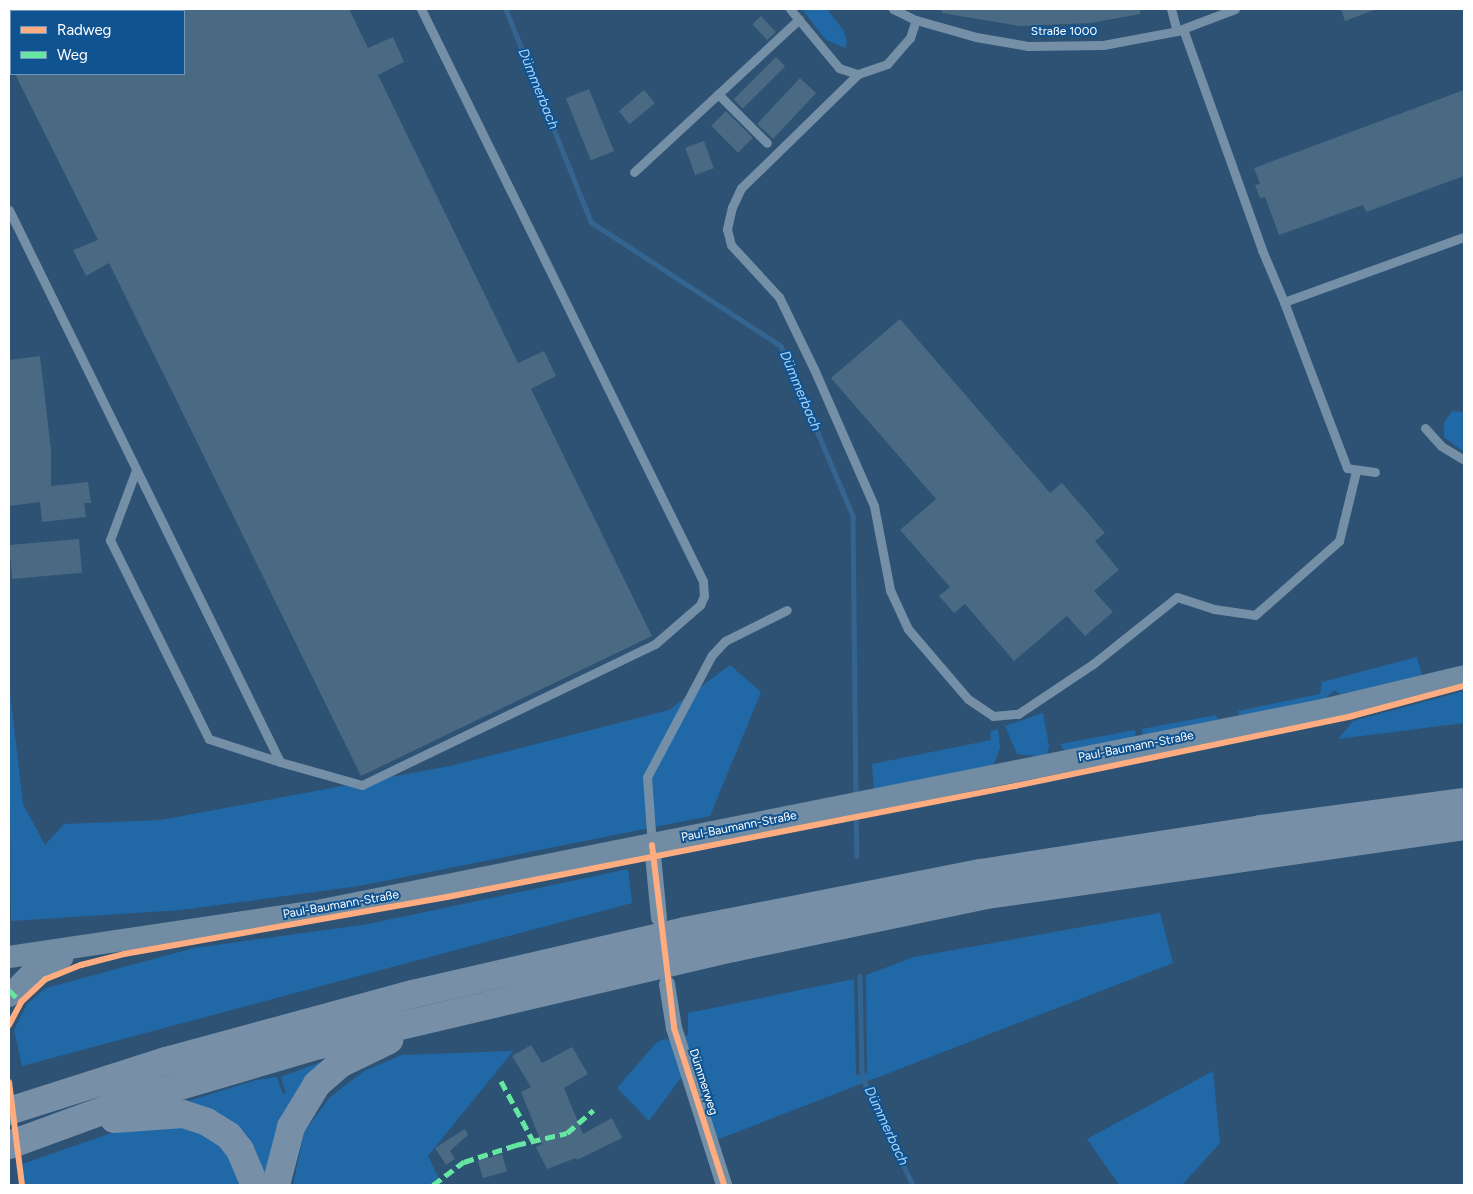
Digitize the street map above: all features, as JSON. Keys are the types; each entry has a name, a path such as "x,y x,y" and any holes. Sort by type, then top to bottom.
{"highway":[{"path":"9,1112 166,1061 413,994 686,931 990,872 1262,829 1464,802"},
{"path":"9,1145 129,1101 319,1045 527,994 987,895 1464,826"},
{"path":"276,1185 285,1145 300,1109 317,1084 340,1064 392,1039 468,1018 527,994"},
{"path":"45,1132 139,1115 183,1114 207,1122 229,1136 248,1163 255,1185"}],"main road":[{"name":"Paul-Baumann-Straße","path":"9,957 322,910 1327,709 1464,676"},
{"path":"9,996 32,972 91,944"}],"street":[{"path":"652,845 659,918"},
{"name":"Dümmerweg","path":"667,984 674,1028 724,1185"}],"lane":[{"path":"136,470 110,540 209,739 280,762 362,785 655,644 700,605 704,596 703,581 421,9"},
{"path":"790,9 839,68 858,74"},
{"name":"Straße 1000","path":"893,9 916,20 976,37 1028,46 1103,45 1180,30 1235,9"},
{"path":"1171,9 1347,468 1356,472 1374,472"},
{"path":"634,172 799,19"},
{"path":"916,20 910,38 887,64 858,74 741,188 727,229 731,245 780,297 814,369 874,506 890,590 908,629 968,699 993,716 1018,714 1048,695 1177,597 1214,609 1255,615 1330,551 1339,541 1356,472"},
{"path":"718,94 766,143"},
{"path":"9,210 280,762"},
{"path":"1284,302 1464,237"},
{"path":"1425,428 1441,446 1464,460"},
{"path":"652,845 647,777 712,655 725,641 788,610"}],"shaded area":[{"path":"802,9 827,9 844,31 847,42 845,48 826,40"},
{"path":"1452,411 1464,412 1464,452 1444,437 1444,423"},
{"path":"1417,657 1423,679 1340,694 1334,690 1323,701 1247,717 1239,715 1238,711 1320,694 1322,682"},
{"path":"730,665 761,692 710,816 359,886 181,910 11,921 9,683 23,804 45,845 64,824 161,820 450,766 669,710"},
{"path":"1464,691 1464,723 1338,739 1353,721"},
{"path":"1043,713 1049,746 1046,757 1017,754 1005,726"},
{"path":"1216,715 1218,720 1143,738 1142,729"},
{"path":"998,729 1000,748 993,766 874,793 872,764 991,740 990,732"},
{"path":"1135,730 1136,739 1066,753 1060,744"},
{"path":"628,869 632,903 22,1066 14,1030 27,1004 46,988 194,948 368,924"},
{"path":"1160,913 1173,963 719,1139 714,1132 684,1037 688,1035 688,1013 854,979 856,1075 867,1073 866,975 914,957"},
{"path":"665,1039 671,1040 683,1075 649,1121 617,1088 656,1043"},
{"path":"513,1051 428,1156 439,1179 433,1185 293,1185 304,1132 330,1097 364,1071 402,1055"},
{"path":"324,1061 266,1185 261,1172 172,1106 256,1080 277,1077 283,1094 286,1094 281,1078 283,1076"},
{"path":"1213,1071 1220,1143 1182,1185 1119,1185 1087,1139"},
{"path":"143,1127 195,1128 225,1148 244,1185 25,1185 22,1164 120,1130"}],"building":[{"path":"349,9 368,48 393,37 404,62 378,75 518,363 544,351 556,376 531,389 652,636 361,776 109,263 86,276 73,250 98,240 16,75 185,75 184,10"},
{"path":"942,9 1140,9 1140,14 1091,23 1019,26 942,13"},
{"path":"1341,9 1374,9 1374,10 1345,21"},
{"path":"761,16 776,32 767,40 752,24"},
{"path":"776,57 785,66 743,109 734,99"},
{"path":"800,78 816,93 773,139 757,124"},
{"path":"589,89 614,151 591,160 566,98"},
{"path":"644,90 655,103 630,124 619,111"},
{"path":"1464,90 1464,176 1366,212 1363,205 1279,235 1265,197 1260,198 1255,185 1260,184 1254,168"},
{"path":"726,111 753,138 738,153 711,126"},
{"path":"704,141 714,168 695,175 685,148"},
{"path":"900,319 1050,493 1062,483 1105,533 1095,541 1119,570 1094,591 1113,612 1085,636 1067,616 1014,661 965,604 954,613 939,596 950,587 900,530 936,499 831,378"},
{"path":"40,356 51,450 51,486 88,482 91,503 84,503 86,517 42,522 40,502 9,506 9,360"},
{"path":"79,539 82,573 12,579 9,545"},
{"path":"531,1045 542,1063 572,1047 588,1074 564,1088 583,1134 612,1118 622,1138 577,1160 576,1158 547,1169 536,1147 542,1144 521,1092 531,1087 512,1056"},
{"path":"465,1129 468,1135 450,1151 455,1159 446,1165 435,1148"},
{"path":"502,1154 507,1171 483,1178 478,1161"}],"waterway":[{"name":"Dümmerbach","path":"506,9 591,222 781,346 853,516 856,797"},
{"name":"Dümmerbach","path":"856,810 857,856"},
{"name":"Dümmerbach","path":"860,976 862,1071 868,1093 913,1185"}],"marked path":[{"path":"9,990 21,1002"},
{"path":"501,1081 533,1141"},
{"path":"433,1185 464,1162 516,1145 567,1133 593,1110"}],"cycle path":[{"path":"9,1025 21,1002 46,979 81,965 124,954 447,897 1015,786 1352,716 1464,686"},
{"path":"652,845 674,1028 724,1185"},
{"path":"9,1082 22,1185"}]}
